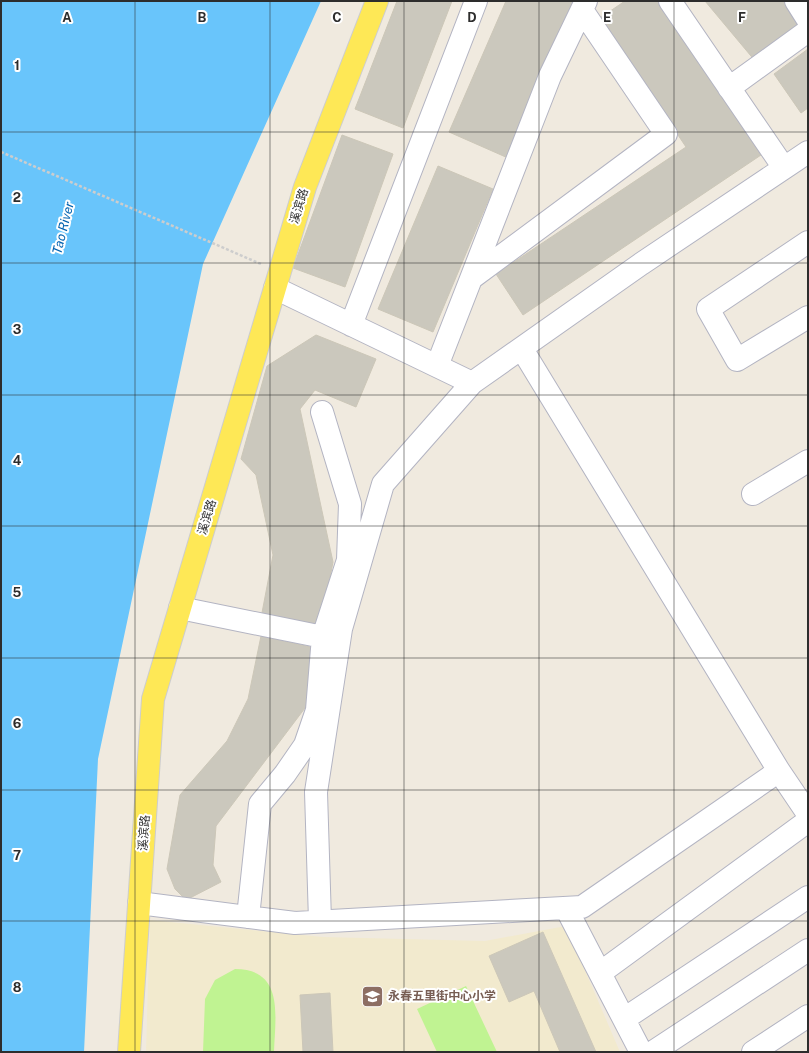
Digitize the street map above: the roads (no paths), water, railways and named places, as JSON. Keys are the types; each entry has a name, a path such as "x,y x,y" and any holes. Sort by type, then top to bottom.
{"main road":[{"name":"溪滨路","path":"129,1052 153,699 305,187 377,1"}],"street":[{"path":"351,325 476,1"},
{"path":"670,1 784,168"},
{"path":"796,1 808,20"},
{"path":"437,366 473,277 550,76 584,6"},
{"path":"473,277 666,134 584,6"},
{"path":"729,88 808,31"},
{"path":"320,921 316,792 341,629 383,484 472,383 641,264 808,152"},
{"path":"808,242 708,309 738,360 808,317"},
{"path":"277,280 351,325 472,383"},
{"path":"522,349 779,770 808,814"},
{"path":"248,917 260,804 285,774 305,745 317,710 323,637 348,560 350,504 322,412"},
{"path":"753,494 808,461"},
{"path":"180,608 323,637"},
{"path":"139,903 295,923 582,906 779,770"},
{"path":"600,973 808,821"},
{"path":"624,1019 808,897"},
{"path":"566,908 641,1052"},
{"path":"653,1052 808,950"},
{"path":"753,1052 808,1016"}],"water":[{"name":"Tao River","path":"1,1 321,1 203,264 98,759 84,1052 1,1052"}],"place":[{"name":"永春五里街中心小学","path":"372,996"}]}
